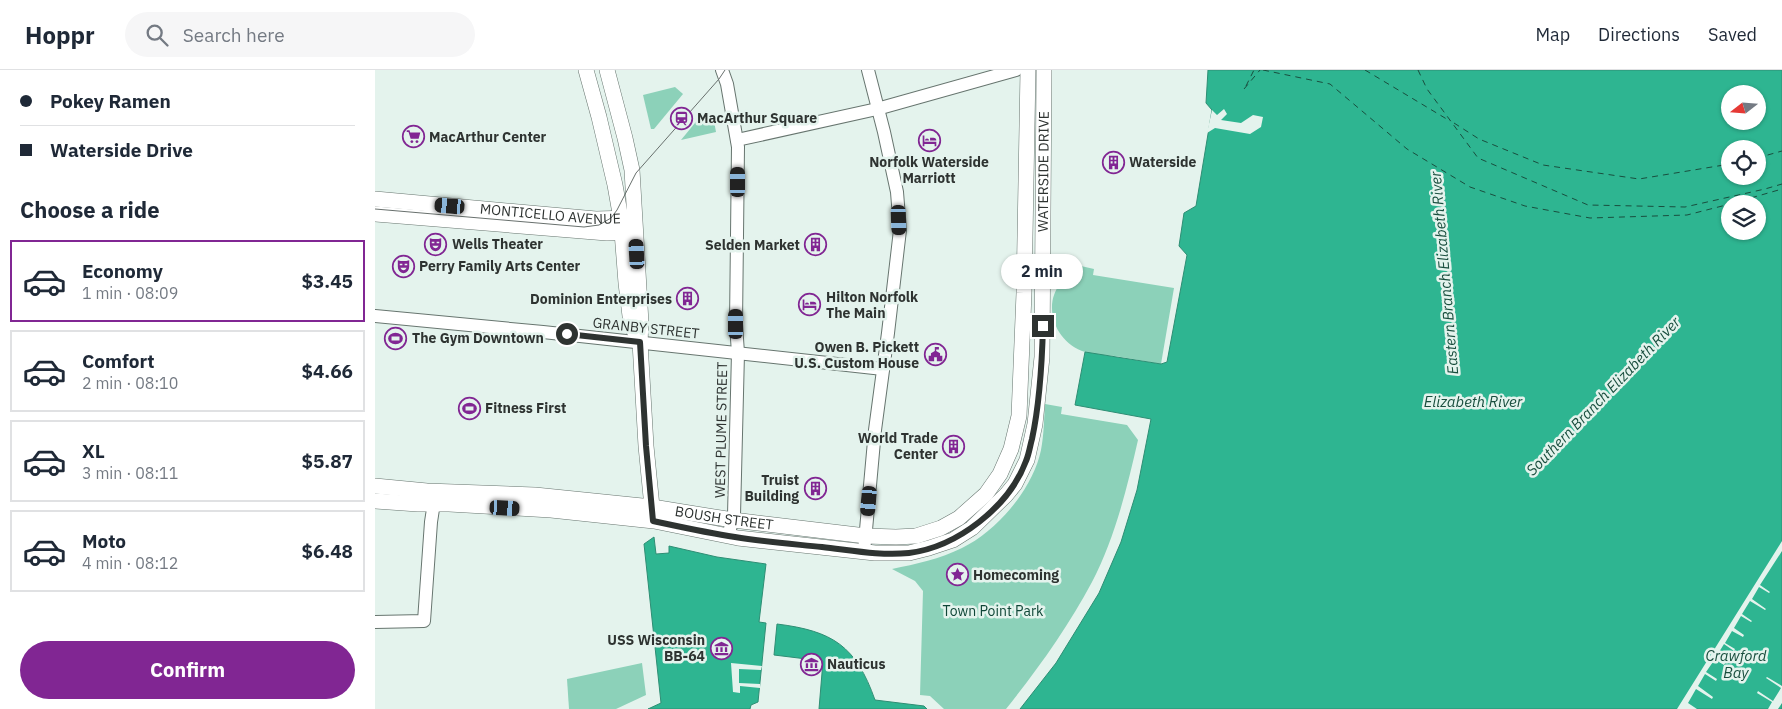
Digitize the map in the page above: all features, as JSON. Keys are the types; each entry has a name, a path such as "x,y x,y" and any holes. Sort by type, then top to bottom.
{"main road":[{"path":"586,70 629,225"},
{"path":"607,70 629,155 629,225 641,323 640,342 653,514"},
{"name":"WATERSIDE DRIVE","path":"865,536 916,536 941,528 959,518 971,509 985,494 1000,474 1011,448 1019,416 1025,245 1028,70"},
{"name":"WATERSIDE DRIVE","path":"864,552 909,552 953,540 972,528 1007,495 1027,460 1035,424 1042,357 1044,70"},
{"name":"MONTICELLO AVENUE","path":"375,199 596,219 629,225"},
{"name":"MONTICELLO AVENUE","path":"375,214 607,233 629,225"},
{"path":"1025,245 1035,255 1043,258"},
{"name":"BOUSH STREET","path":"375,486 435,498 551,510 653,514 733,520 865,536"},
{"name":"BOUSH STREET","path":"375,501 435,498"},
{"name":"BOUSH STREET","path":"653,514 729,536 864,552"}],"street":[{"path":"723,70 727,84"},
{"path":"727,70 727,84"},
{"path":"864,552 875,430 899,230 897,192 868,70"},
{"path":"737,140 877,109 1016,70"},
{"name":"WEST PLUME STREET","path":"727,84 737,140 738,182 736,324 738,353 733,520 729,536"},
{"name":"GRANBY STREET","path":"375,316 640,342 883,369"},
{"path":"375,622 425,621 435,498"}],"green space":[{"path":"675,87 683,94 654,129 651,129 643,95"},
{"path":"704,112 714,121 716,132 681,140"},
{"path":"1081,266 1094,269 1093,275 1174,288 1161,364 1085,352 1066,341 1061,335 1054,322 1052,308 1054,294 1065,278"},
{"name":"Town Point Park","path":"1045,404 1062,407 1061,414 1127,425 1138,440 1114,530 1092,582 1073,615 1041,663 1006,709 944,709 930,696 920,695 923,591 915,581 892,569 928,561 954,552 975,541 1000,520 1022,494 1037,465 1042,444"},
{"path":"642,663 646,695 616,709 569,709 567,679"}],"water":[{"name":"Elizabeth River","path":"1208,70 1782,70 1782,709 1020,709 1056,663 1099,593 1121,542 1137,490 1151,419 1075,405 1085,352 1161,364 1167,362 1187,255 1179,246 1184,213 1196,206 1212,110 1206,103"},
{"path":"654,537 656,554 669,553 669,546 717,557 766,564 759,622 766,623 758,702 751,705 750,709 648,709 661,703 644,544"},
{"path":"777,624 813,631 840,644 860,666 875,700 924,706 927,709 819,709 823,661 774,655"}],"pier":[{"path":"1224,109 1227,114 1221,120 1241,123 1253,115 1263,117 1261,127 1250,134 1215,128 1207,133 1212,110 1217,115"},
{"path":"1782,541 1782,551 1760,585 1770,592 1759,587 1752,599 1766,609 1750,601 1742,614 1752,621 1741,616 1734,628 1744,635 1743,637 1732,631 1725,643 1735,649 1734,651 1724,644 1716,657 1725,663 1724,665 1715,659 1706,672 1717,679 1716,681 1705,674 1698,686 1713,697 1712,699 1696,689 1688,703 1697,709 1677,709"},
{"path":"731,663 762,666 761,670 739,669 739,683 760,684 760,688 740,686 740,693 733,692"},
{"path":"1767,677 1782,686 1782,703 1778,709 1768,709 1772,702 1757,693 1758,691 1773,701 1781,688"}],"ferry route":[{"path":"1246,86 1254,70"},
{"path":"1244,89 1260,70"},
{"path":"1263,70 1330,84 1407,149 1470,187 1525,206 1590,218 1687,215 1721,206"},
{"path":"1365,70 1450,121"},
{"path":"1418,70 1427,89 1478,158 1588,205 1685,207 1782,184"},
{"path":"1454,123 1479,139 1543,165 1639,179 1721,165"},
{"path":"1766,155 1782,151"},
{"path":"1761,195 1782,189"}],"tram line":[{"path":"375,209 584,227 599,225 611,218 636,173 725,70"}],"place":[{"name":"MacArthur Square","path":"681,118"},
{"name":"MacArthur Center","path":"413,137"},
{"name":"Norfolk Waterside Marriott","path":"929,140"},
{"name":"Waterside","path":"1113,162"},
{"name":"Wells Theater","path":"436,244"},
{"name":"Selden Market","path":"816,245"},
{"name":"Perry Family Arts Center","path":"403,266"},
{"name":"Dominion Enterprises","path":"688,299"},
{"name":"Hilton Norfolk The Main","path":"810,305"},
{"name":"The Gym Downtown","path":"396,338"},
{"name":"Owen B. Pickett U.S. Custom House","path":"935,355"},
{"name":"Fitness First","path":"469,408"},
{"name":"World Trade Center","path":"954,446"},
{"name":"Truist Building","path":"815,488"},
{"name":"Homecoming","path":"957,575"},
{"name":"USS Wisconsin BB-64","path":"721,648"},
{"name":"Nauticus","path":"811,664"}],"route":[{"path":"567,334 640,342 646,446 653,521 738,538 864,552 893,553 929,548 953,540 972,528 990,512 1015,484 1027,460 1035,424 1042,357 1043,326"}],"water label":[{"name":"Eastern Branch Elizabeth River","path":"1444,273"},
{"name":"Southern Branch Elizabeth River","path":"1603,396"},
{"name":"Crawford Bay","path":"1736,664"}]}
